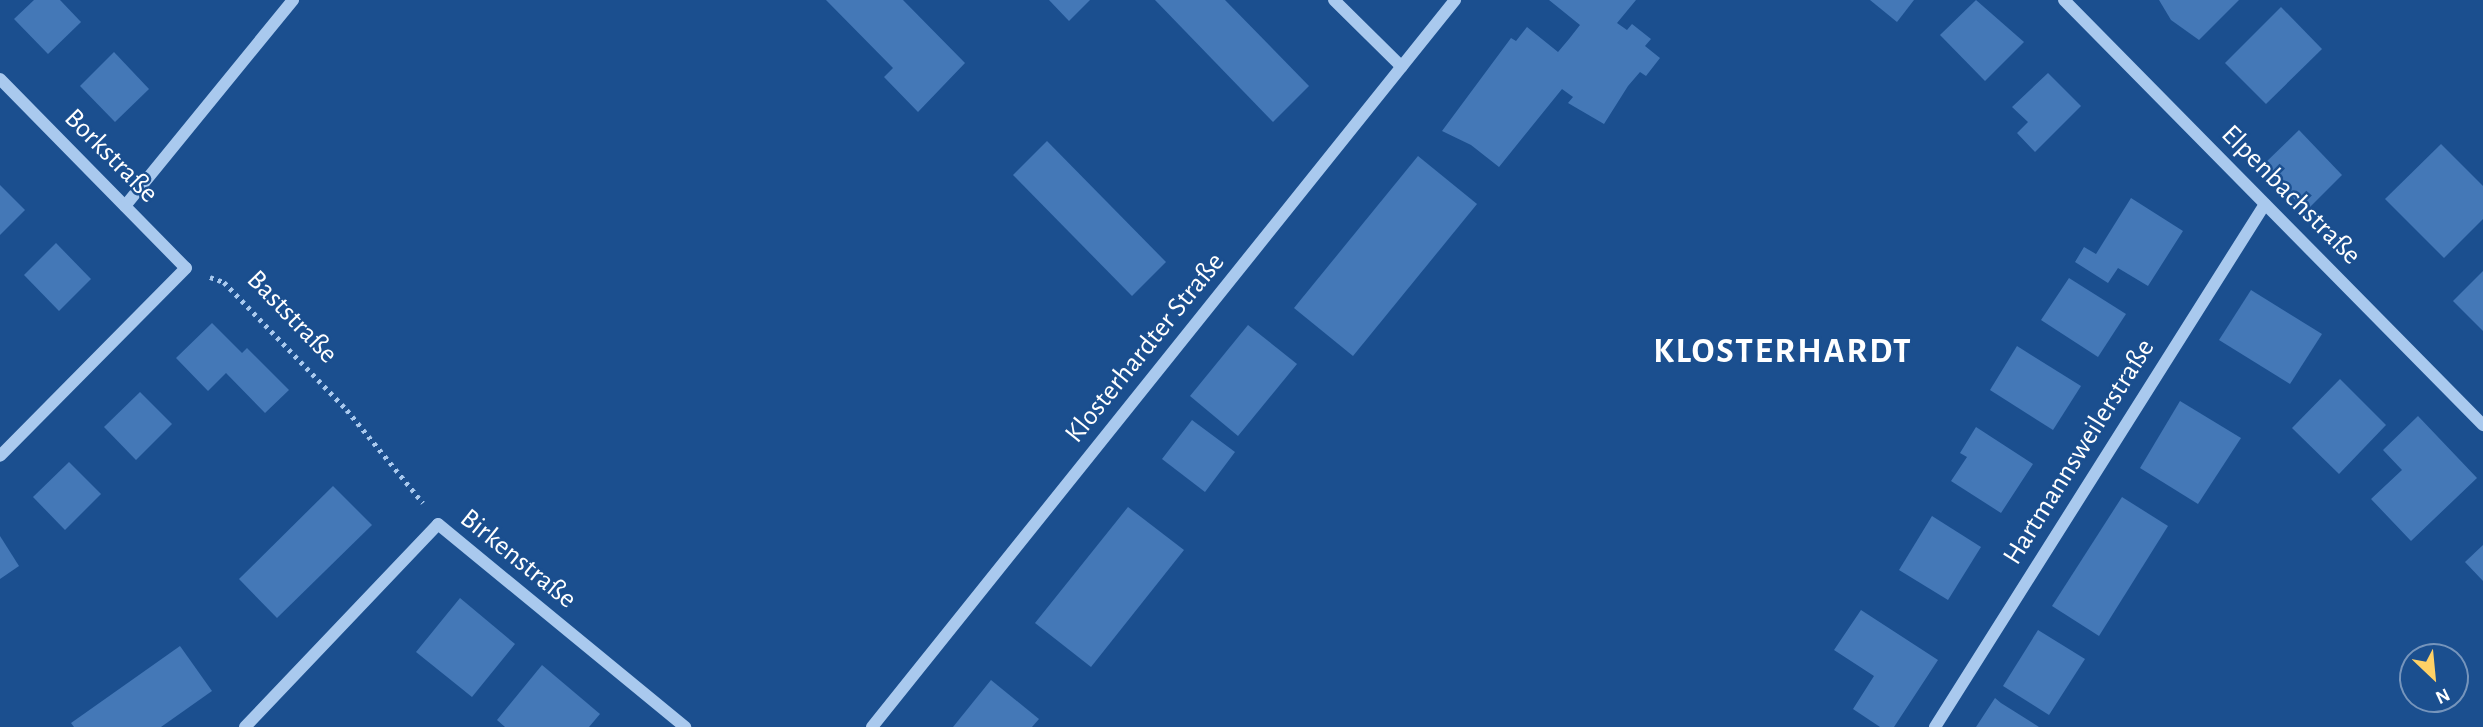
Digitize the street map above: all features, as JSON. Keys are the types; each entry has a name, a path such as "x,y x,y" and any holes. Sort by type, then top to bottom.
{"street":[{"path":"125,206 293,0"},
{"path":"1334,0 1402,67"},
{"name":"Klosterhardter Straße","path":"872,727 1455,0"},
{"name":"Elpenbachstraße","path":"2064,0 2483,425"},
{"name":"Borkstraße","path":"0,79 186,268"},
{"name":"Hartmannsweilerstraße","path":"1935,727 2265,204"},
{"path":"0,457 186,268"},
{"name":"Birkenstraße","path":"244,727 438,524 685,727"}],"path":[{"name":"Baststraße","path":"186,268 224,282 393,462 438,524"}],"building":[{"path":"34,0 60,0 81,22 48,54 14,19"},
{"path":"826,0 903,0 965,63 918,112 884,77 893,68"},
{"path":"1049,0 1090,0 1069,21"},
{"path":"1155,0 1225,0 1309,86 1273,122"},
{"path":"1549,0 1636,0 1617,23 1627,30 1632,24 1651,39 1645,46 1660,58 1646,76 1640,72 1628,86 1604,124 1568,103 1573,97 1562,89 1499,167 1471,145 1442,131 1511,38 1516,41 1527,27 1558,52 1569,39 1580,25"},
{"path":"1870,0 1914,0 1897,22"},
{"path":"1976,0 2024,42 1985,81 1940,35"},
{"path":"2159,0 2239,0 2199,40 2171,20"},
{"path":"2281,7 2322,49 2266,104 2225,63"},
{"path":"114,52 149,89 115,122 80,86"},
{"path":"2048,73 2081,106 2035,152 2017,133 2028,122 2012,107"},
{"path":"2299,130 2342,175 2306,211 2262,166"},
{"path":"1047,141 1166,262 1132,296 1013,175"},
{"path":"2441,144 2483,186 2483,219 2444,258 2385,199"},
{"path":"1418,156 1477,204 1353,356 1294,308"},
{"path":"0,185 25,210 0,235"},
{"path":"2131,198 2183,231 2148,286 2118,268 2108,283 2075,262 2084,247 2096,254"},
{"path":"56,243 91,279 59,311 24,275"},
{"path":"2483,271 2483,331 2453,301"},
{"path":"2069,278 2126,314 2098,357 2041,320"},
{"path":"2251,290 2322,334 2290,384 2219,340"},
{"path":"212,323 242,353 247,348 289,390 265,413 226,373 208,391 176,358"},
{"path":"1248,325 1297,364 1238,436 1190,396"},
{"path":"2017,346 2081,386 2053,430 1990,390"},
{"path":"2340,379 2386,425 2339,474 2292,428"},
{"path":"140,392 172,424 136,460 104,427"},
{"path":"2180,401 2241,438 2198,504 2140,468"},
{"path":"2418,416 2477,478 2411,541 2371,499 2402,470 2383,450"},
{"path":"1192,420 1235,452 1205,492 1162,459"},
{"path":"1976,427 2033,464 2001,513 1951,481 1967,457 1960,453"},
{"path":"69,462 101,494 65,530 33,497"},
{"path":"333,486 372,525 277,618 239,579"},
{"path":"2122,497 2168,526 2099,636 2052,606"},
{"path":"1128,507 1184,550 1091,667 1035,623"},
{"path":"1932,516 1981,547 1948,600 1899,570"},
{"path":"0,536 19,566 0,579"},
{"path":"2483,545 2483,581 2465,562"},
{"path":"460,598 515,644 472,697 416,652"},
{"path":"1861,610 1938,660 1894,727 1880,727 1853,709 1874,676 1834,650"},
{"path":"2038,630 2085,659 2049,715 2003,686"},
{"path":"180,646 212,691 161,727 74,727 71,723"},
{"path":"542,665 600,714 589,727 505,727 497,720"},
{"path":"991,680 1039,719 1032,727 953,727"},
{"path":"1995,698 2001,703 2039,727 1976,727"}],"district":[{"name":"KLOSTERHARDT","path":"1783,352"}]}
